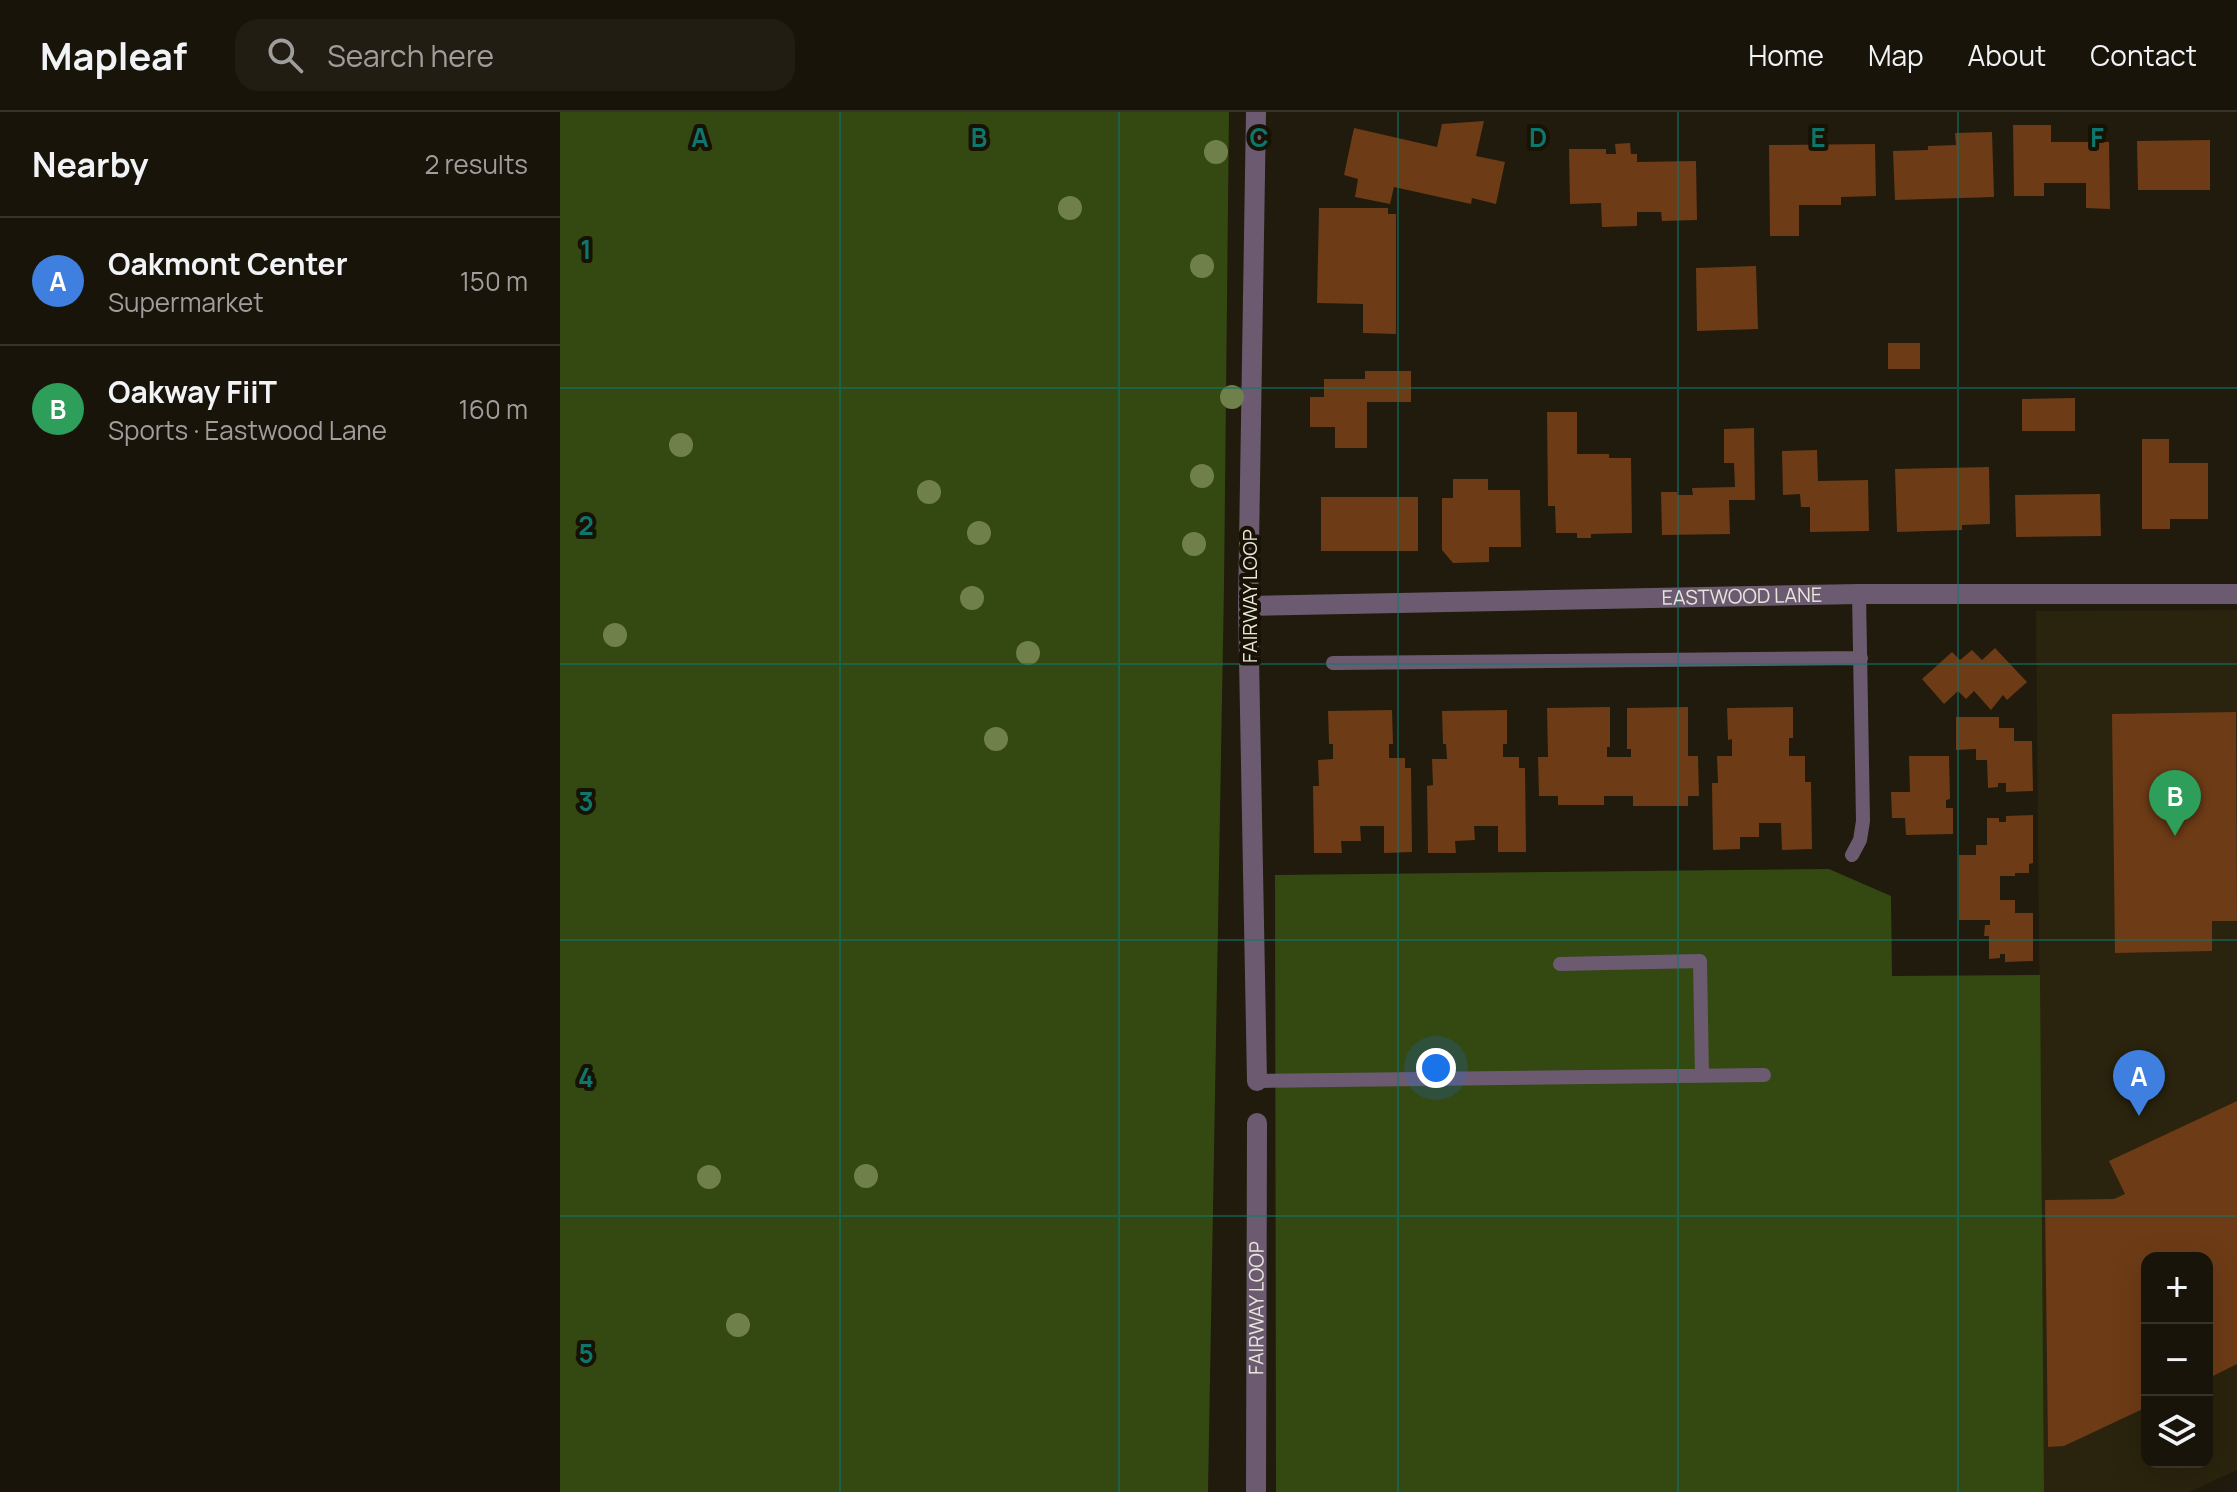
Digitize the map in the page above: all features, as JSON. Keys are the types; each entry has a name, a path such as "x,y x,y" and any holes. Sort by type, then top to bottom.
{"street":[{"name":"FAIRWAY LOOP","path":"1256,112 1248,606 1257,1081"},
{"name":"EASTWOOD LANE","path":"1248,606 1859,594 2237,594"},
{"name":"FAIRWAY LOOP","path":"1256,1492 1257,1123"}],"lane":[{"path":"1852,855 1860,840 1863,821 1859,594"},
{"path":"1333,663 1861,658"},
{"path":"1560,964 1700,961 1702,1076"},
{"path":"1257,1081 1764,1075"}],"shaded area":[{"path":"2237,610 2237,1470 2189,1492 2044,1492 2036,611"}],"green space":[{"path":"560,112 1229,112 1208,1492 560,1492"},
{"path":"1829,869 1891,896 1892,976 2040,975 2044,1492 1276,1492 1275,875"}],"building":[{"path":"1484,121 1476,156 1505,162 1496,204 1472,198 1471,204 1394,187 1390,204 1355,197 1358,179 1344,175 1354,128 1437,147 1442,124"},
{"path":"2013,125 2051,125 2051,142 2109,142 2110,209 2086,208 2086,183 2044,183 2044,196 2014,196"},
{"path":"1992,132 1994,197 1895,200 1893,151 1956,145 1955,133"},
{"path":"2210,140 2210,190 2138,190 2137,141"},
{"path":"1630,143 1631,154 1637,154 1637,162 1696,161 1697,220 1662,221 1661,212 1637,212 1637,226 1602,227 1601,203 1570,204 1569,149 1606,149 1606,154 1616,154 1615,144"},
{"path":"1875,144 1876,196 1841,197 1841,205 1799,205 1799,236 1770,236 1769,145"},
{"path":"1319,208 1388,208 1388,214 1396,214 1396,334 1363,333 1363,304 1317,303"},
{"path":"1756,266 1758,329 1697,331 1696,268"},
{"path":"1888,343 1920,343 1920,369 1888,369"},
{"path":"1365,371 1411,371 1411,402 1367,402 1367,448 1335,448 1335,427 1310,427 1310,397 1324,397 1324,379 1365,379"},
{"path":"2075,398 2075,431 2022,431 2022,399"},
{"path":"1547,412 1577,412 1577,454 1631,458 1632,533 1591,534 1591,538 1577,538 1577,533 1556,533 1555,506 1548,506"},
{"path":"1754,428 1755,500 1729,500 1730,534 1662,535 1661,492 1693,495 1692,488 1735,487 1734,463 1724,463 1724,429"},
{"path":"2142,439 2169,439 2169,463 2208,463 2208,519 2170,519 2170,529 2142,529"},
{"path":"1817,450 1818,481 1868,480 1869,531 1810,532 1810,507 1801,507 1800,494 1783,495 1782,451"},
{"path":"1989,467 1990,524 1962,525 1962,530 1897,532 1895,469"},
{"path":"1453,479 1488,479 1488,490 1520,490 1521,547 1489,547 1489,562 1453,563 1442,550 1442,498 1453,498"},
{"path":"2100,494 2101,536 2016,537 2015,495"},
{"path":"1321,497 1418,497 1418,551 1321,551"},
{"path":"1995,648 2027,682 2007,700 2003,695 1991,710 1974,691 1966,699 1958,691 1944,704 1922,679 1952,652 1960,660 1972,650 1982,660"},
{"path":"1610,707 1607,757 1631,757 1631,749 1627,749 1627,708 1688,707 1688,756 1698,756 1699,796 1688,796 1688,806 1633,806 1633,796 1604,796 1604,805 1558,805 1558,796 1539,796 1538,757 1548,757 1547,708"},
{"path":"1793,707 1793,738 1789,738 1789,756 1805,756 1805,782 1811,782 1812,849 1782,850 1781,823 1759,823 1759,837 1740,837 1740,849 1713,850 1712,783 1718,783 1717,756 1732,756 1727,708"},
{"path":"1392,710 1393,744 1389,744 1389,758 1405,758 1405,768 1411,768 1412,852 1384,853 1384,826 1360,826 1361,841 1341,841 1342,853 1314,853 1313,786 1319,786 1318,760 1333,759 1333,744 1329,744 1328,711"},
{"path":"1507,710 1507,744 1503,744 1503,757 1519,757 1519,768 1525,768 1526,852 1498,852 1498,826 1474,826 1475,840 1455,841 1456,853 1428,853 1427,786 1433,785 1432,759 1447,759 1446,744 1443,744 1442,711"},
{"path":"2236,712 2237,921 2212,921 2212,951 2115,953 2112,714"},
{"path":"1956,717 1999,717 1999,728 2014,728 2014,741 2032,741 2033,791 2006,792 2006,783 1988,788 1987,760 1976,760 1976,749 1956,750"},
{"path":"1909,756 1949,756 1950,799 1946,800 1946,808 1953,808 1953,834 1906,835 1905,818 1892,818 1891,792 1910,792"},
{"path":"2033,815 2033,863 2029,864 2029,873 2000,876 2000,900 2015,900 2015,913 2033,913 2033,961 2005,962 2005,954 1989,959 1989,936 1984,936 1985,925 1990,925 1990,920 1959,920 1959,855 1976,855 1976,845 1987,845 1987,818 1999,818 1999,822 2006,822 2006,816"},
{"path":"2237,1101 2237,1364 2213,1376 2213,1252 2141,1252 2141,1410 2064,1446 2048,1447 2045,1200 2114,1199 2125,1194 2109,1161"}],"place":[{"name":"Oakway FiiT","path":"2175,836"},
{"name":"Oakmont Center","path":"2139,1116"}]}
